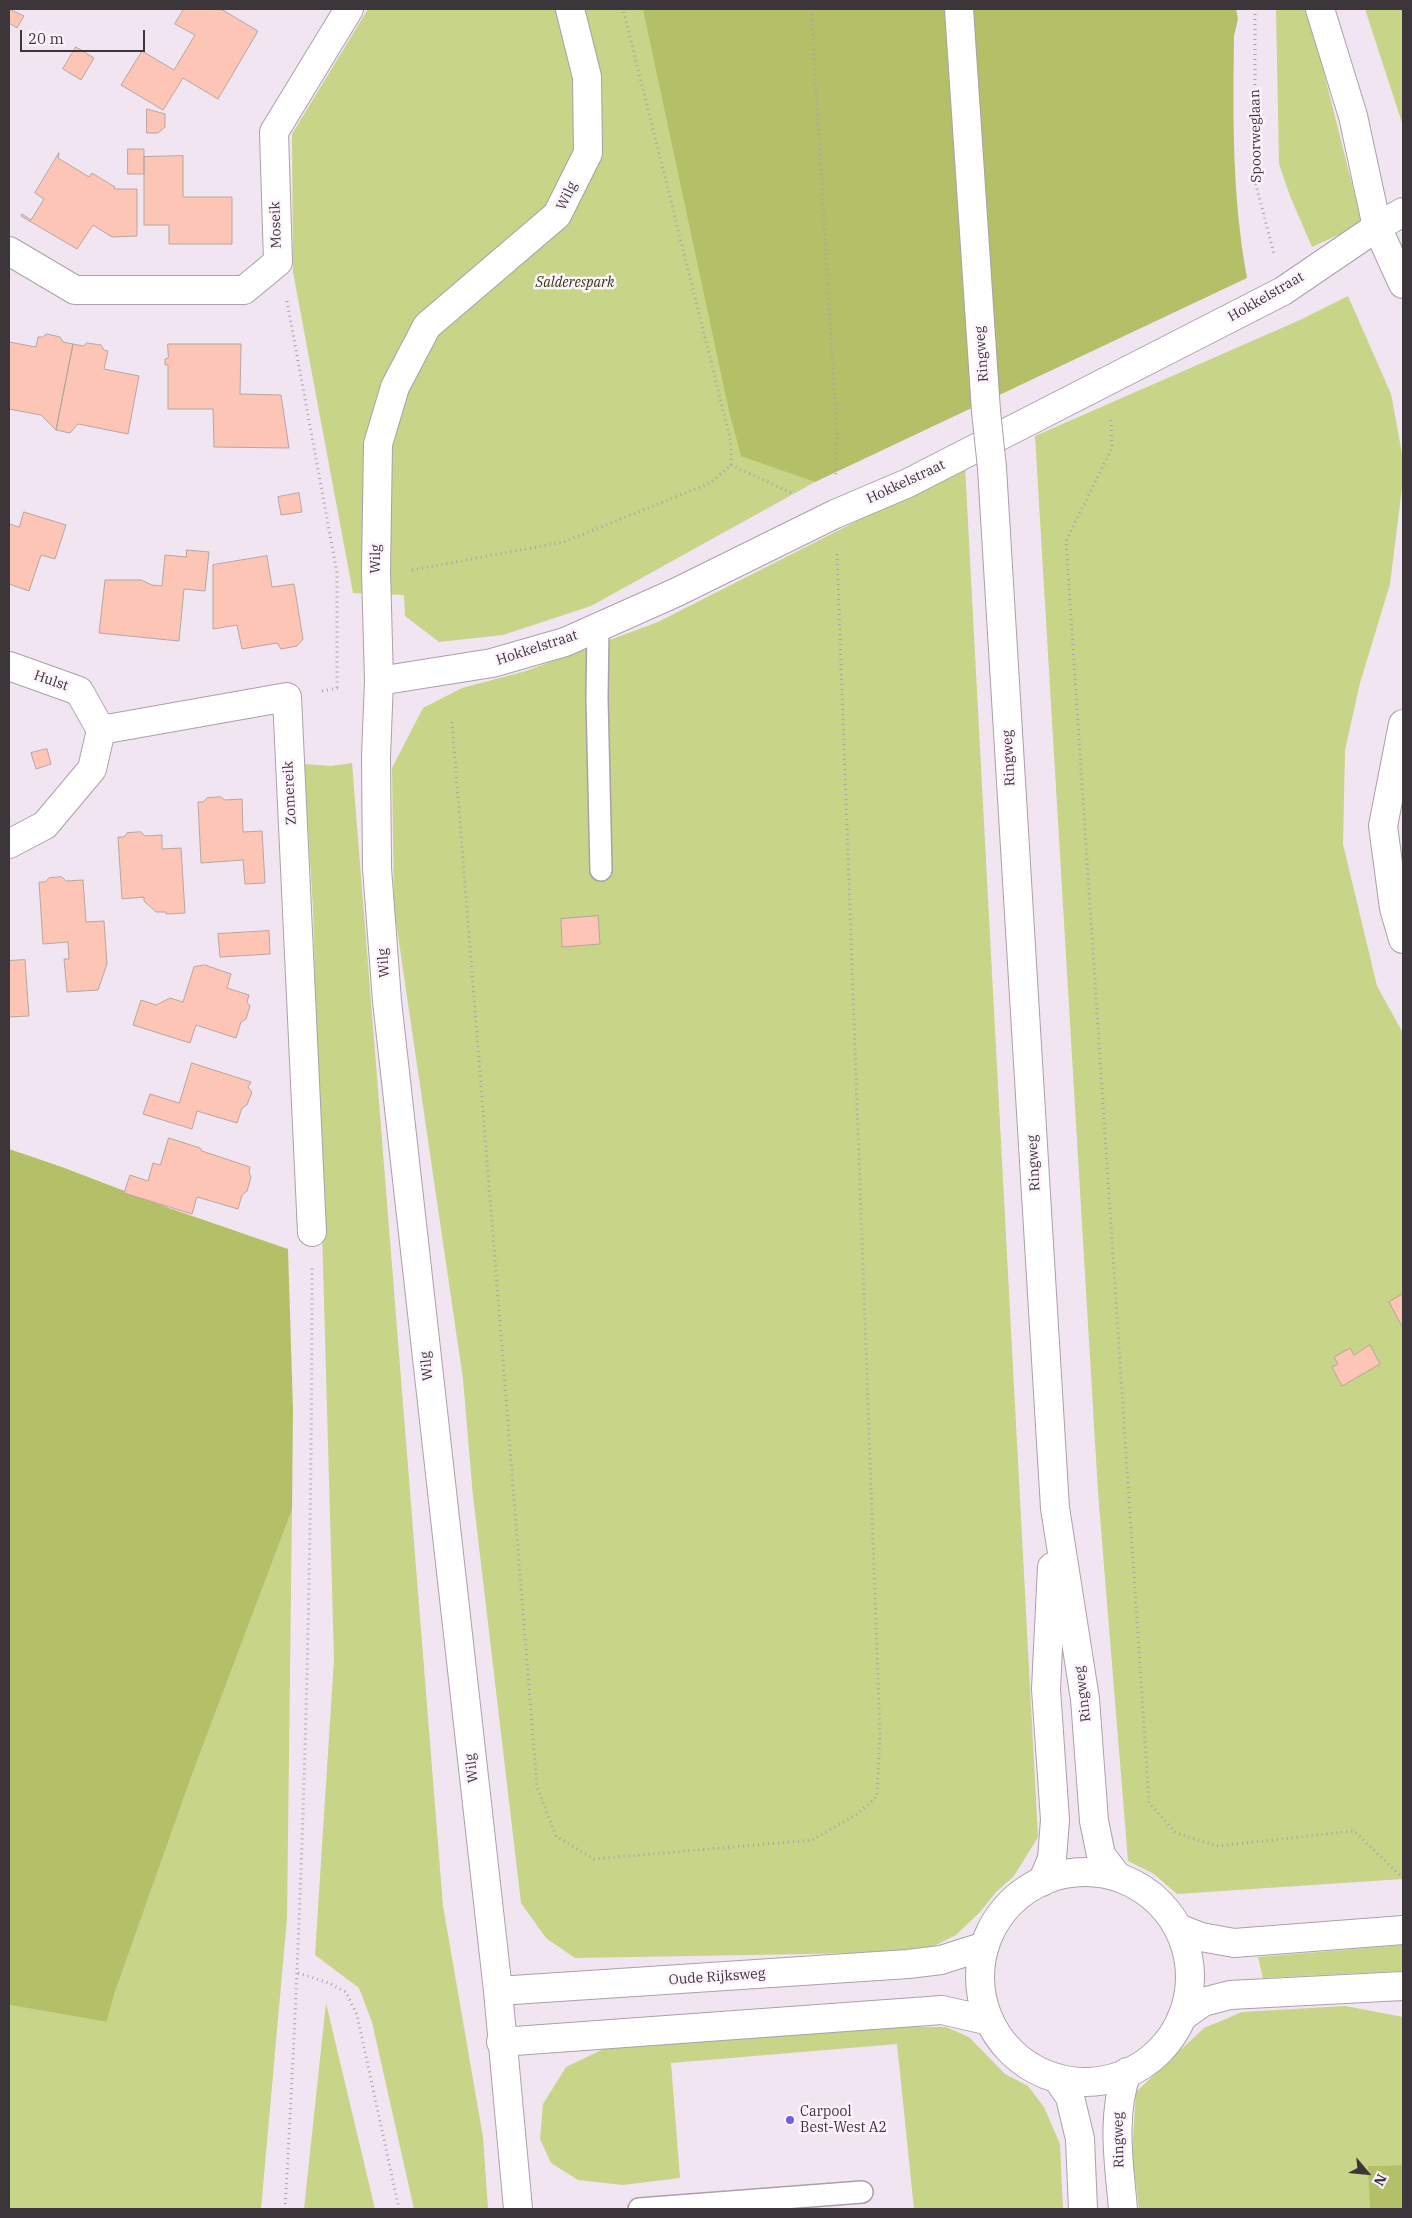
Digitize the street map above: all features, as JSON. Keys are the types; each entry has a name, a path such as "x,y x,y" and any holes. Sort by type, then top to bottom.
{"main road":[{"name":"Moseik","path":"9,251 75,290 244,290 278,262 274,132 349,9"},
{"name":"Wilg","path":"498,1991 387,1001 377,868 376,757 379,681 376,571 378,444 395,386 428,326 557,215 588,153 587,77 570,9"},
{"name":"Ringweg","path":"959,9 986,411 992,468 1055,1508 1085,1700 1094,1821 1101,1855 1117,1876"},
{"path":"1320,9 1353,116 1377,227 1403,284"},
{"name":"Hokkelstraat","path":"379,681 492,663 565,642 677,592 835,514 908,483 1283,291 1377,227 1403,212"},
{"name":"Hulst","path":"9,666 78,691 101,730"},
{"name":"Zomereik","path":"101,730 287,697 312,1232"},
{"path":"1403,724 1400,762 1383,826 1394,908 1403,939"},
{"path":"9,844 45,825 92,769 101,730"},
{"name":"Ringweg","path":"1042,1882 1052,1859 1056,1820 1046,1689 1055,1508"},
{"path":"1092,1871 1117,1876 1138,1886 1162,1906 1178,1928 1187,1958 1189,1987 1182,2018 1168,2042 1147,2062 1127,2072 1099,2081 1077,2083 1057,2078 1035,2067 1017,2055 999,2037 980,1996 979,1972 985,1946 994,1924 1012,1902 1042,1882 1068,1872 1092,1871"},
{"path":"1178,1928 1201,1937 1234,1943 1403,1930"},
{"name":"Oude Rijksweg","path":"498,1991 908,1964 941,1960 985,1946"},
{"path":"1182,2018 1203,2002 1230,1995 1403,1986"},
{"path":"498,1991 501,2042 518,2209"},
{"path":"501,2042 933,2011 971,2015 990,2021"},
{"name":"Ringweg","path":"1122,2209 1117,2131 1120,2092 1127,2072"},
{"path":"1057,2078 1070,2097 1080,2139 1083,2209"}],"lane":[{"path":"598,627 597,698 601,870"},
{"path":"639,2209 862,2192"}],"path":[{"path":"376,571 417,570 564,542 710,483 731,465 731,442 623,9"},
{"path":"452,722 537,1787 556,1836 594,1859 812,1840 859,1813 877,1796 880,1734 835,514 837,434 811,9"},
{"name":"Spoorweglaan","path":"1255,9 1255,180 1283,291"},
{"path":"278,262 286,294 337,573 337,688"},
{"path":"1095,388 1112,422 1112,448 1066,541 1149,1803 1176,1833 1217,1846 1354,1831 1403,1878"},
{"path":"731,465 835,514"},
{"path":"285,2209 298,1973 312,1487 312,1232"},
{"path":"298,1973 346,1992 357,2015 399,2209"}],"green space":[{"name":"Salderespark","path":"368,9 898,9 802,477 815,482 591,606 503,635 439,642 405,616 404,595 353,593 293,272 292,134"},
{"path":"643,9 1236,9 1238,19 1234,36 1234,157 1238,217 1247,278 815,482 741,456 729,411"},
{"path":"1276,9 1308,9 1362,224 1312,247 1290,196 1279,164"},
{"path":"1365,9 1403,9 1403,126"},
{"path":"1348,296 1391,394 1403,459 1403,480 1390,584 1360,683 1345,750 1343,844 1377,986 1403,1033 1403,1879 1177,1894 1154,1874 1128,1861 1098,1492 1035,436 1300,320"},
{"path":"965,466 1038,1837 1014,1876 996,1892 980,1912 956,1935 922,1952 575,1958 546,1938 521,1903 473,1496 463,1379 394,908 392,768 423,708 462,688 526,671 658,622"},
{"path":"352,763 443,1906 483,2137 488,2209 414,2209 372,2022 359,1988 315,1955 334,1659 313,908 304,764 331,766"},
{"path":"9,1149 169,1208 288,1249 293,1410 292,1510 193,1772 114,1995 107,2022 9,2005"},
{"path":"292,1510 287,1918 261,2209 9,2209 9,2005 107,2022 114,1995 193,1772"},
{"path":"1403,1945 1403,1971 1263,1978 1258,1957"},
{"path":"326,2003 375,2209 304,2209"},
{"path":"1345,2006 1403,2017 1403,2165 1369,2166 1370,2209 1139,2209 1132,2154 1136,2092 1204,2028 1242,2012"},
{"path":"895,2027 946,2027 969,2037 1005,2074 1028,2086 1044,2107 1060,2144 1063,2209 914,2209 897,2044 671,2063 680,2178 623,2185 578,2180 551,2163 540,2139 543,2104 566,2067 612,2045"},
{"path":"1403,2165 1403,2209 1370,2209 1368,2166"}],"building":[{"path":"9,9 24,16 17,28 9,23"},
{"path":"184,9 221,9 258,31 218,99 183,78 163,110 121,85 142,51 174,70 195,35 175,24"},
{"path":"76,47 94,58 81,80 63,69"},
{"path":"147,109 165,114 165,127 158,133 147,133"},
{"path":"128,149 144,149 144,174 128,174"},
{"path":"59,153 58,158 89,177 92,173 115,187 114,189 137,189 137,236 112,237 93,225 77,249 21,216 22,214 31,220 44,199 35,193"},
{"path":"183,156 183,197 232,197 232,244 169,244 169,225 144,225 144,157"},
{"path":"47,334 60,337 63,342 73,344 56,430 41,415 9,409 9,342 36,347 38,337"},
{"path":"87,343 101,345 104,350 108,351 104,369 139,376 128,434 78,424 70,433 56,430 73,344 83,346"},
{"path":"168,344 241,344 240,394 281,395 289,448 214,447 213,409 168,409 168,365 165,365 165,359 168,358"},
{"path":"299,493 302,512 281,515 278,497"},
{"path":"24,512 66,525 55,559 41,555 29,591 9,584 9,524 19,527"},
{"path":"187,550 209,552 205,591 184,589 179,641 99,633 105,580 141,580 152,585 162,586 165,555 186,557"},
{"path":"267,556 272,587 294,584 303,639 297,646 281,649 277,643 242,649 237,625 213,629 213,565"},
{"path":"47,749 51,764 36,769 31,753"},
{"path":"221,797 225,800 242,799 243,832 262,831 265,883 245,884 243,860 201,863 198,802 203,802 207,798"},
{"path":"141,832 145,836 162,835 162,849 181,848 185,913 166,914 166,912 156,912 144,901 144,897 122,899 118,837 124,837 127,833"},
{"path":"62,877 66,881 83,880 86,922 104,921 107,964 98,990 67,992 64,959 69,959 68,942 43,944 39,882 45,882 49,878"},
{"path":"598,916 600,944 562,947 561,919"},
{"path":"269,931 270,954 220,957 218,934"},
{"path":"25,960 29,1016 9,1017 9,961"},
{"path":"205,965 231,974 227,988 249,995 247,1002 250,1006 246,1019 241,1022 236,1038 196,1025 190,1043 133,1025 141,1000 156,1005 170,998 183,1002 194,967"},
{"path":"192,1063 251,1082 248,1087 252,1092 247,1105 242,1108 237,1123 197,1111 192,1129 143,1114 150,1094 179,1103"},
{"path":"169,1138 250,1167 249,1173 251,1177 247,1191 242,1195 238,1209 197,1197 192,1214 124,1193 130,1175 148,1181 153,1163 160,1165"},
{"path":"1403,1294 1403,1328 1389,1302"},
{"path":"1370,1345 1380,1364 1342,1386 1332,1367 1338,1364 1334,1357 1350,1348 1354,1355"}],"place":[{"name":"Carpool Best-West A2","path":"790,2120"}]}
